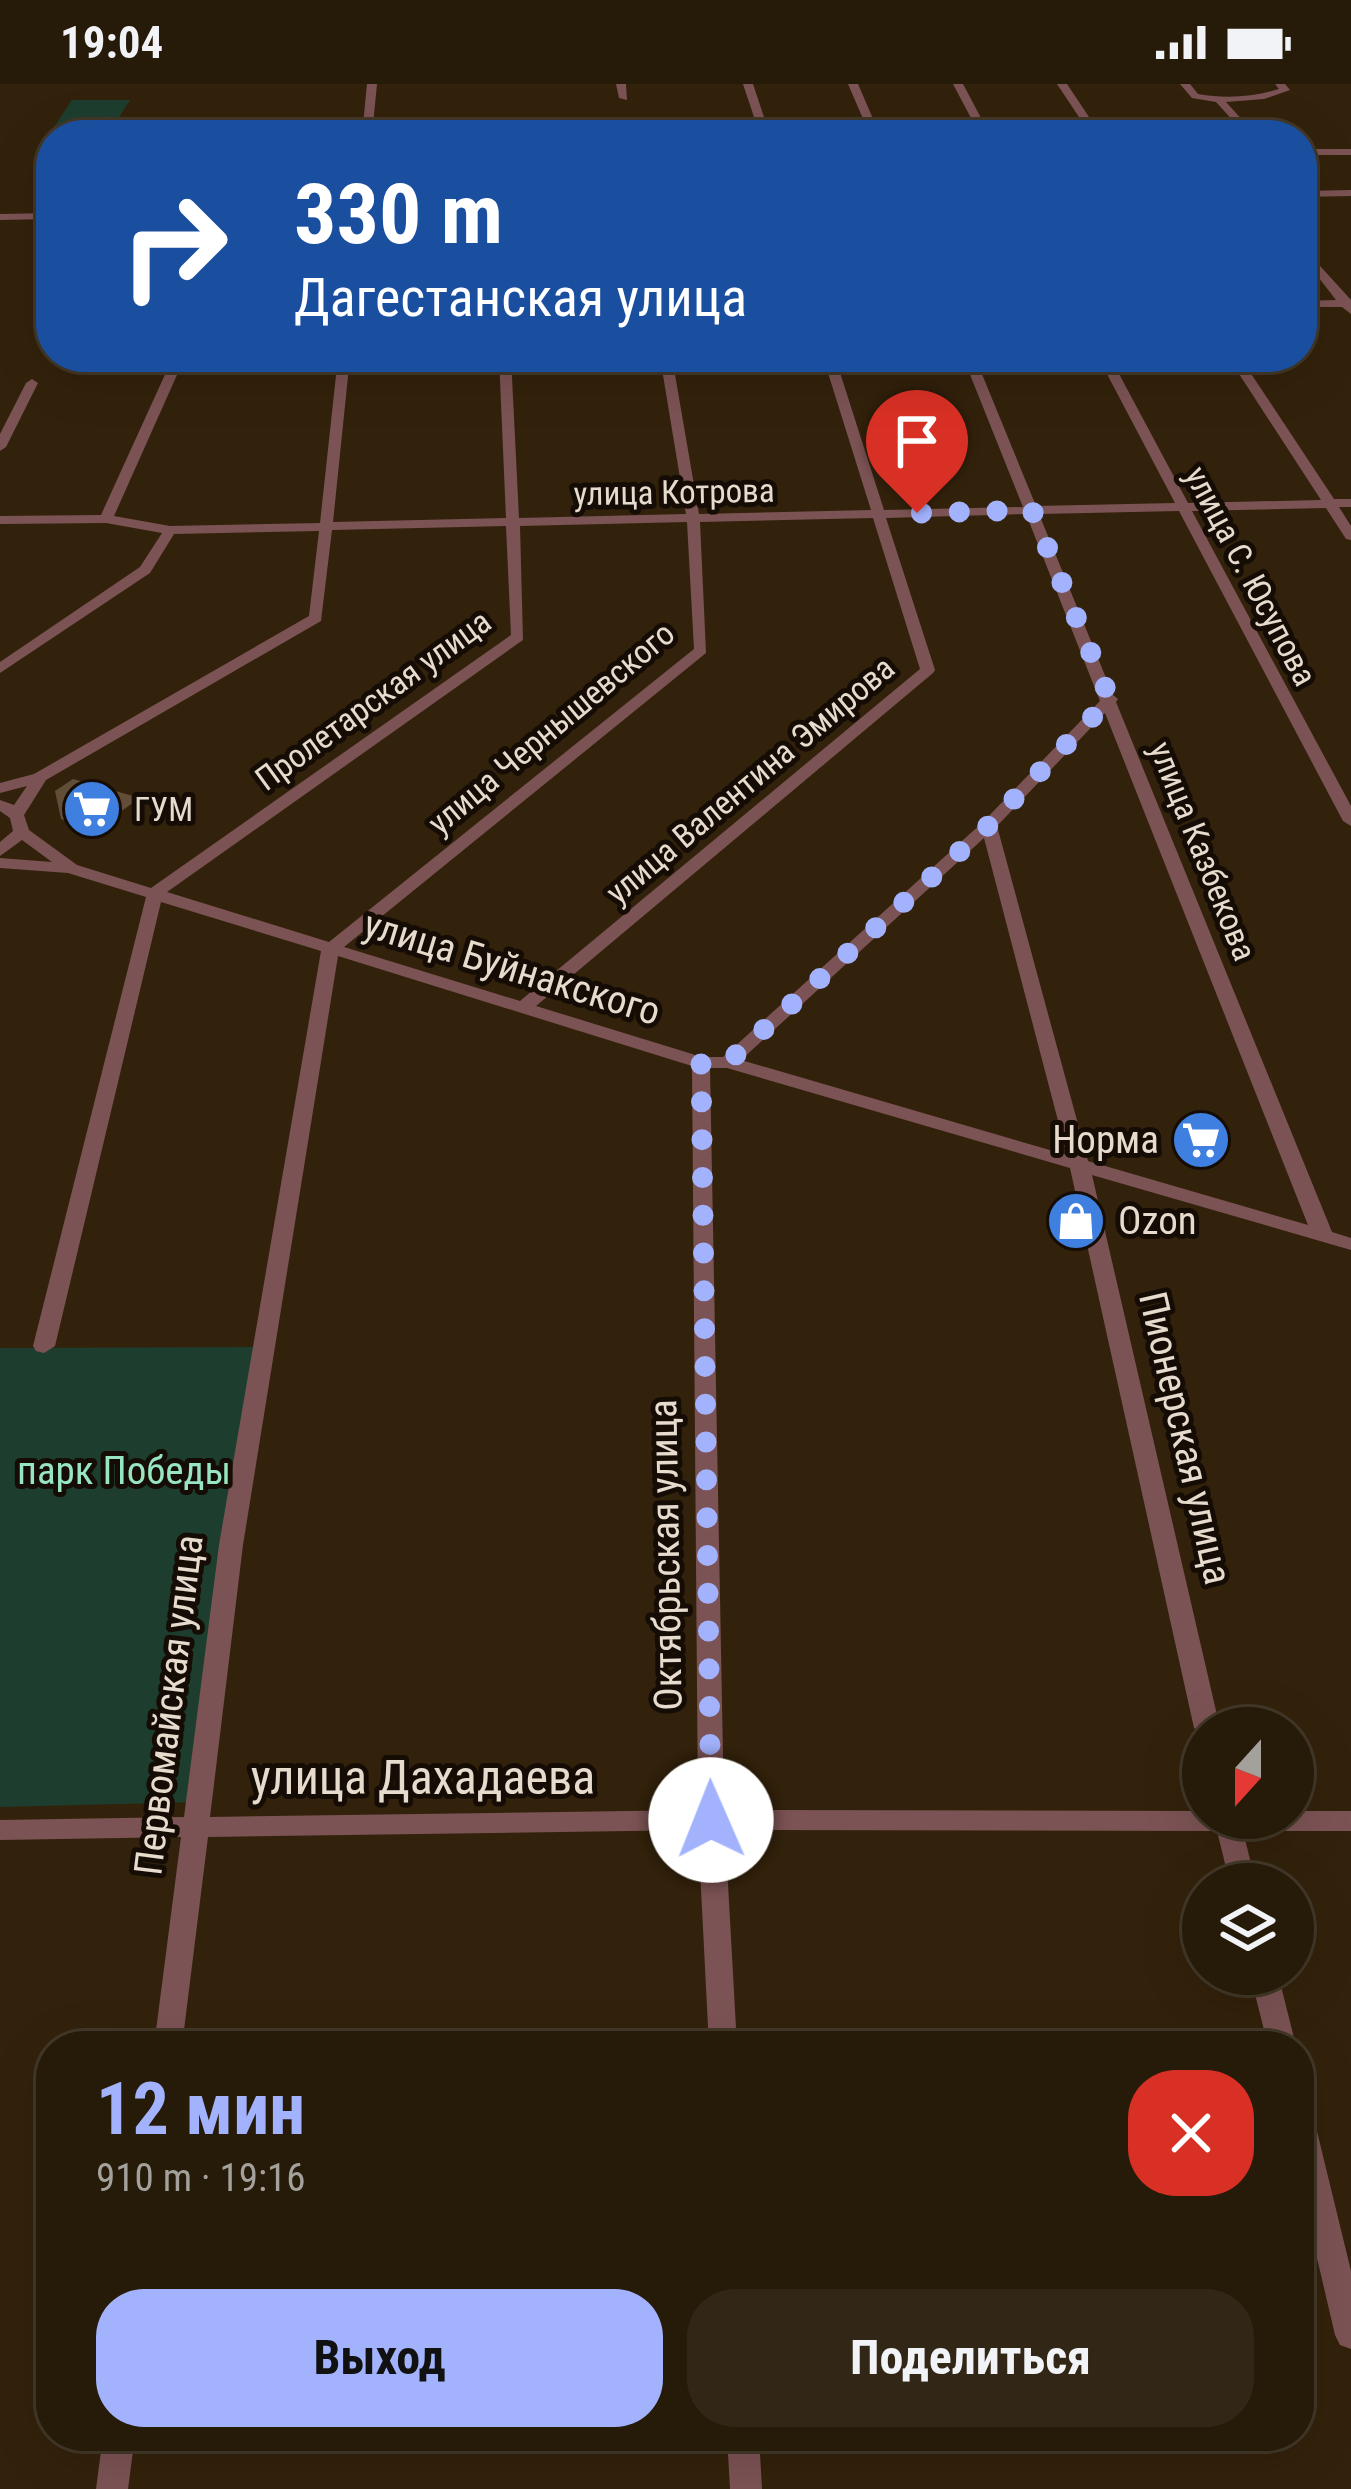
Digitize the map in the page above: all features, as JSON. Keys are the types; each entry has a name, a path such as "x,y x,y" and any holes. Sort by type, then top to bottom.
{"street":[{"path":"368,120 372,84"},
{"path":"621,84 623,98"},
{"path":"748,84 760,120"},
{"path":"853,84 869,120"},
{"path":"958,84 977,120"},
{"path":"1062,84 1086,120"},
{"path":"1185,84 1195,96 1220,100 1273,94 1285,90 1280,84"},
{"path":"1220,100 1238,120"},
{"path":"1317,152 1351,152"},
{"path":"1317,194 1351,193"},
{"path":"0,214 36,213"},
{"path":"1317,267 1349,306"},
{"path":"1317,305 1349,306"},
{"path":"106,519 172,372"},
{"path":"0,788 40,777 316,618 342,372"},
{"name":"Пролетарская улица","path":"155,893 518,637 506,372"},
{"name":"улица Чернышевского","path":"330,950 700,650 693,518 669,372"},
{"name":"улица Валентина Эмирова","path":"524,1007 928,670 835,372"},
{"name":"улица Казбекова","path":"975,372 1323,1236"},
{"name":"улица С. Юсупова","path":"1112,372 1351,821"},
{"path":"1244,372 1351,536"},
{"path":"0,446 32,383"},
{"name":"улица Котрова","path":"0,520 106,519 170,530 1351,503"},
{"path":"0,668 145,570 170,530"},
{"path":"728,1062 989,825 1110,699"},
{"path":"0,851 13,817 40,777"},
{"path":"13,817 70,868"},
{"name":"Пионерская улица","path":"989,825 1080,1166 1202,1707"},
{"path":"0,863 70,868"},
{"name":"улица Буйнакского","path":"70,868 701,1064 728,1062 1351,1244"},
{"path":"44,1346 155,893"},
{"name":"Первомайская улица","path":"170,2031 231,1545 330,950"},
{"name":"Октябрьская улица","path":"701,1064 711,1820 722,2031"},
{"name":"улица Дахадаева","path":"0,1830 196,1824 1182,1820"},
{"name":"улица Дахадаева","path":"1314,1821 1351,1821"},
{"path":"1269,1995 1278,2031"},
{"path":"1314,2181 1351,2335"},
{"path":"112,2489 117,2451"},
{"path":"744,2451 746,2489"}],"green space":[{"path":"72,100 130,100 117,120 59,120"},
{"name":"парк Победы","path":"266,1347 199,1802 0,1807 0,1348"}],"building":[{"name":"ГУМ","path":"73,779 140,798 93,831 61,819 55,791"}],"place":[{"name":"ГУМ","path":"92,809"},
{"name":"Норма","path":"1201,1140"},
{"name":"Ozon","path":"1076,1221"}],"route":[{"path":"711,1820 701,1064 728,1062 989,825 1110,699 1032,510 917,513"}]}
